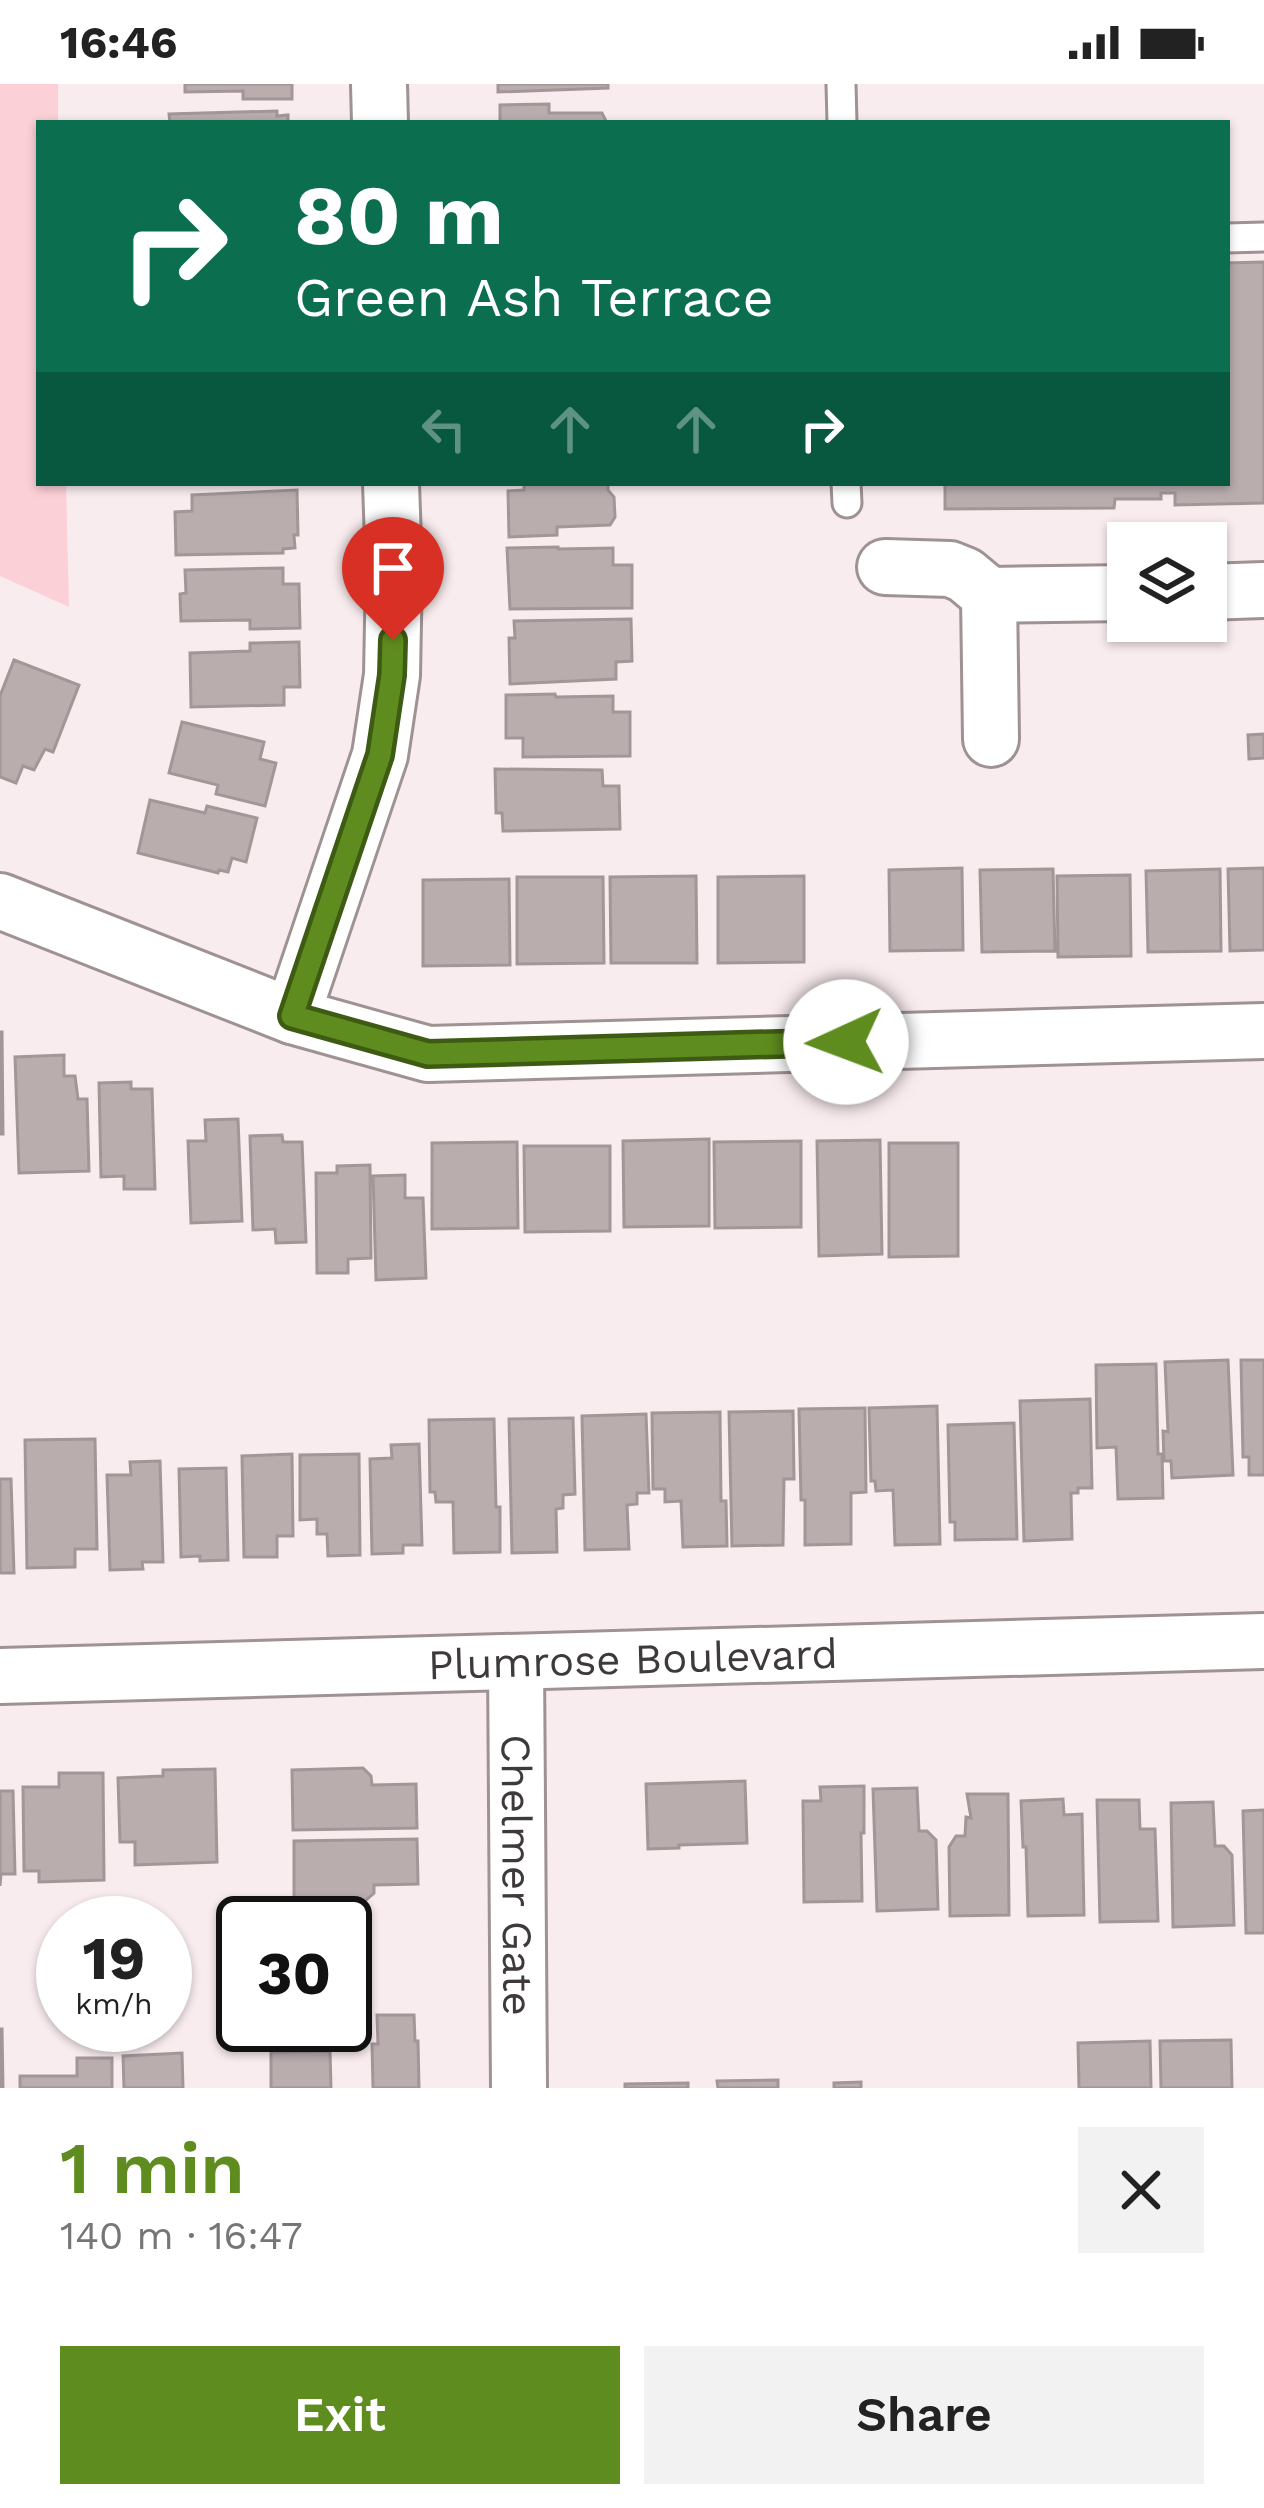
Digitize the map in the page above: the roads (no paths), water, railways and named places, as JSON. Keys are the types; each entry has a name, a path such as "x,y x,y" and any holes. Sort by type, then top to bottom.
{"street":[{"path":"379,84 380,120"},
{"path":"292,1016 380,755 392,675 391,486"},
{"path":"885,568 950,569 965,575 989,596 1107,593"},
{"path":"1227,591 1264,590"},
{"path":"989,596 991,739"},
{"path":"0,902 292,1016 428,1054 1264,1031"},
{"name":"Plumrose Boulevard","path":"0,1676 1264,1641"},
{"name":"Chelmer Gate","path":"515,1662 519,2088"}],"lane":[{"path":"841,84 842,120"},
{"path":"1230,238 1264,237"}]}
